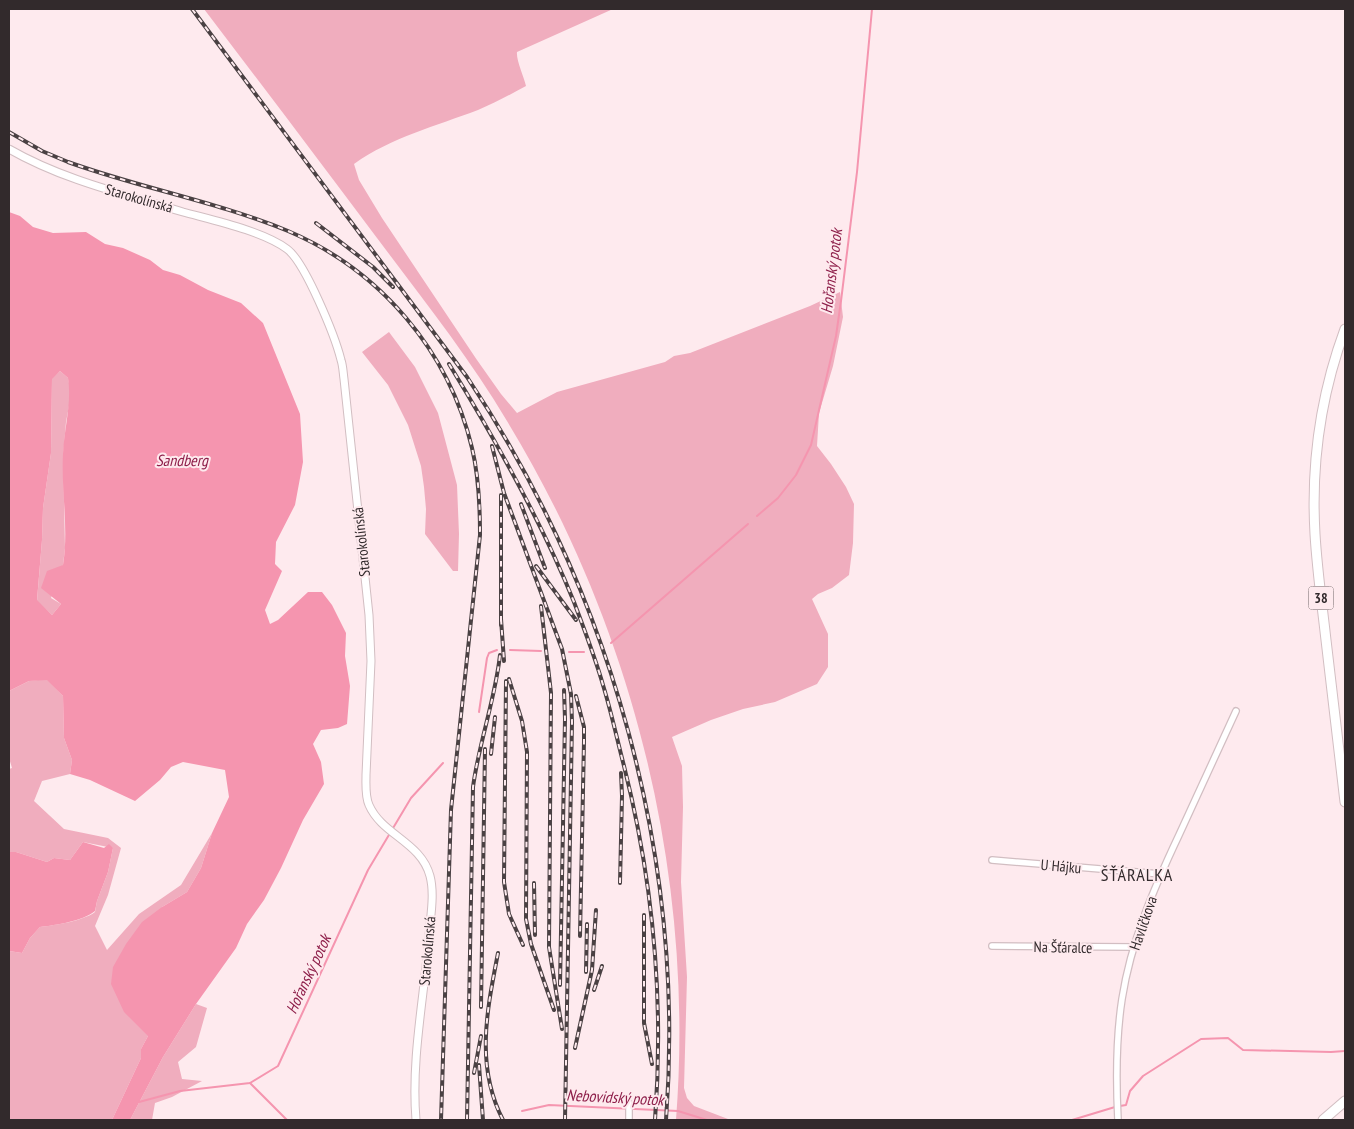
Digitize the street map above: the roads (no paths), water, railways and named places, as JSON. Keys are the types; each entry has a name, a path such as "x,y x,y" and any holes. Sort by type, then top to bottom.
{"main road":[{"name":"38","path":"1345,329 1335,360 1324,407 1318,443 1314,493 1318,572 1345,802"},
{"path":"1323,1120 1345,1100"}],"street":[{"name":"Starokolínská","path":"9,149 68,177 261,236 287,249 297,258 305,272 332,333 342,361 369,615 372,661 366,790 368,804 376,816 422,858 431,879 432,899 416,1068 416,1120"},
{"name":"Havlíčkova","path":"1118,1118 1118,1059 1122,1001 1134,948 1161,874 1236,712"},
{"name":"U Hájku","path":"992,860 1161,874"},
{"name":"Na Šťáralce","path":"992,946 1134,948"},
{"path":"629,1103 629,1120"}],"water":[{"name":"Sandberg","path":"9,212 20,216 33,227 53,233 86,232 105,244 123,248 150,260 163,270 180,275 208,290 241,303 263,323 300,414 303,462 295,505 276,542 275,564 282,571 265,610 270,624 278,620 308,592 322,592 332,605 346,633 345,656 350,686 347,724 338,728 321,730 313,744 321,762 324,784 303,820 264,900 247,924 236,948 196,1004 163,1057 130,1120 112,1120 141,1058 141,1049 148,1036 124,1012 111,984 113,967 126,944 142,922 187,892 201,868 212,833 229,797 225,770 183,762 171,767 160,780 135,801 90,780 70,774 72,760 64,738 63,696 47,680 29,681 9,691","holes":["60,371 68,378 68,406 63,454 65,551 63,565 47,571 41,588 61,604 52,615 37,600 43,508 51,453 52,379"]},
{"path":"83,842 104,848 109,844 113,848 108,872 95,911 77,920 40,927 30,938 22,953 9,951 9,852 16,852 47,862 54,858 70,860"}],"waterway":[{"name":"Hořanský potok","path":"757,516 778,498 796,475 811,445 836,336 857,172 872,9"},
{"name":"Hořanský potok","path":"611,643 748,524"},
{"name":"Hořanský potok","path":"479,712 487,658 489,653 497,650"},
{"name":"Hořanský potok","path":"510,650 541,651"},
{"name":"Hořanský potok","path":"569,652 584,652"},
{"name":"Hořanský potok","path":"139,1102 180,1091 250,1083 278,1066 368,870 411,798 443,763"},
{"name":"Nebovidský potok","path":"1120,1106 1126,1105 1130,1091 1143,1076 1201,1039 1228,1038 1243,1050 1345,1051"},
{"name":"Nebovidský potok","path":"250,1083 287,1120"},
{"name":"Nebovidský potok","path":"522,1111 549,1105 678,1111 707,1120"},
{"name":"Nebovidský potok","path":"1072,1120 1115,1107"}],"railway":[{"path":"192,9 467,377 518,461 562,548 599,639 628,732 650,827 664,924 669,1022 666,1120"},
{"path":"9,132 42,151 68,162 261,221 288,231 321,248 352,268 381,291 406,318 428,347 446,379 461,412 472,448 476,470 480,535 451,810 441,1120"},
{"path":"316,223 373,267 393,287"},
{"path":"449,364 500,451 547,541 574,602 609,705 634,809 649,897 654,942 658,1031 655,1120"},
{"path":"492,446 504,493 562,649 571,694 565,1120"},
{"path":"501,495 501,625"},
{"path":"521,504 545,568"},
{"path":"536,566 576,620"},
{"path":"541,606 551,693 549,947 562,1029"},
{"path":"501,619 504,661"},
{"path":"467,1120 473,787 495,688 500,655"},
{"path":"509,679 522,721 527,752 526,919 531,944 554,1010"},
{"path":"506,681 504,882 509,914 523,945"},
{"path":"560,985 564,690"},
{"path":"576,696 584,727 580,936"},
{"path":"491,754 495,717"},
{"path":"481,1007 485,749"},
{"path":"620,883 621,773"},
{"path":"534,883 535,935"},
{"path":"575,1048 592,970 596,910"},
{"path":"644,915 644,1023 652,1064"},
{"path":"586,972 587,924"},
{"path":"498,953 487,1017 486,1058 494,1100 503,1120"},
{"path":"594,990 602,966"},
{"path":"474,1073 481,1036"},
{"path":"479,1065 483,1120"}],"district":[{"name":"ŠŤÁRALKA","path":"1137,874"}]}
